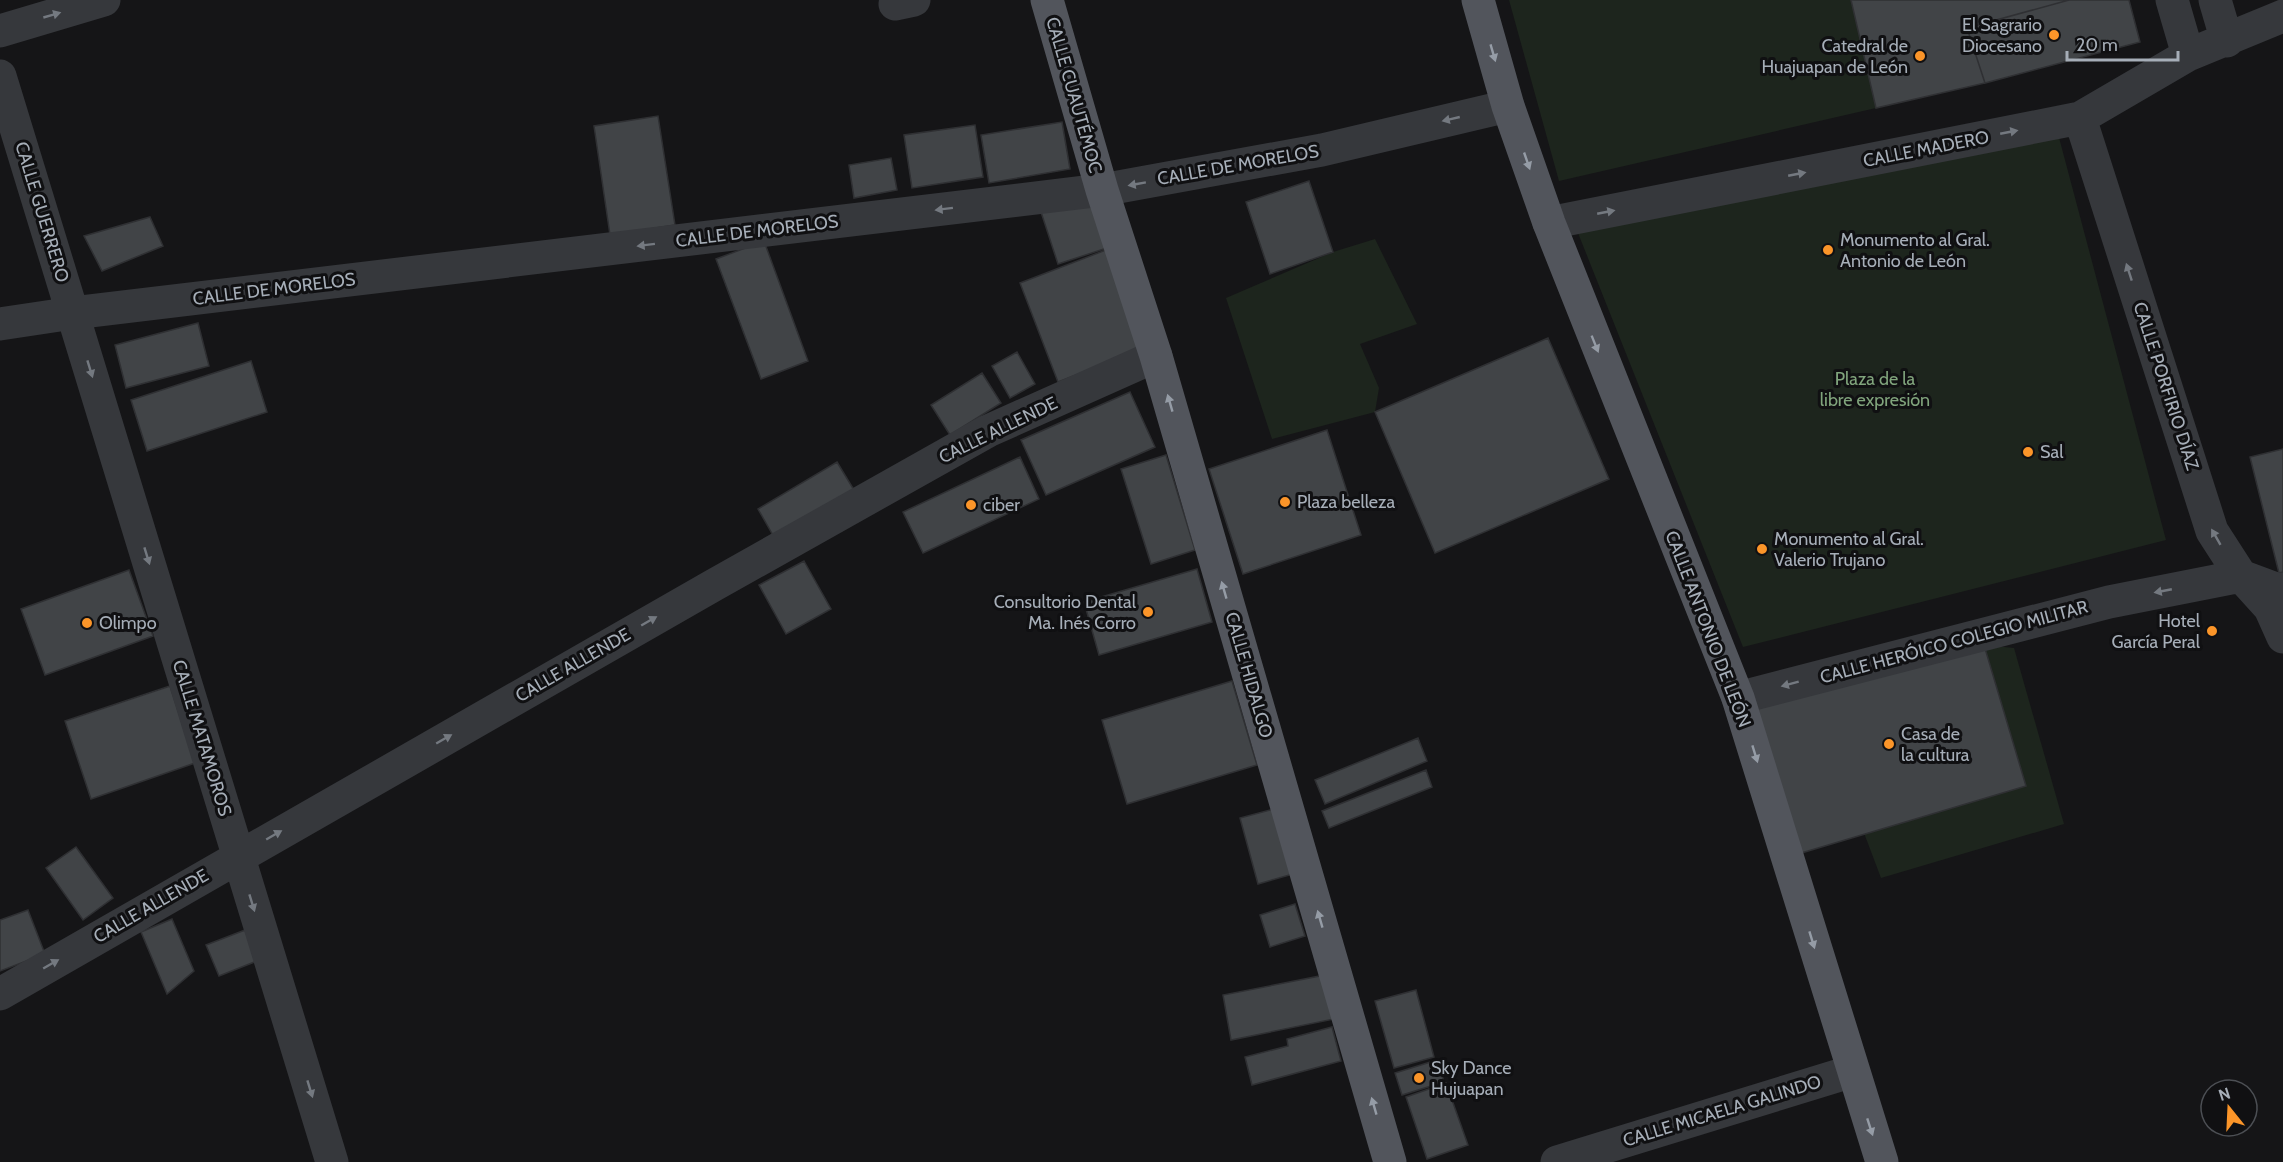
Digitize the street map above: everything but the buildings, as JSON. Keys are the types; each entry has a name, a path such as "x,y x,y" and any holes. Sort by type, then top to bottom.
{"main road":[{"name":"CALLE CUAUTÉMOC","path":"1047,0 1102,190"},
{"name":"CALLE ANTONIO DE LEÓN","path":"1478,0 1508,106 1549,223 1738,698 1882,1162"},
{"name":"CALLE HIDALGO","path":"1102,190 1156,356 1390,1162"}],"street":[{"path":"0,31 104,0"},
{"path":"2172,0 2188,55"},
{"path":"2215,0 2227,41"},
{"name":"CALLE MADERO","path":"1549,223 2080,118 2188,55 2227,41 2283,16"},
{"name":"CALLE GUERRERO","path":"0,76 73,313"},
{"name":"CALLE DE MORELOS","path":"0,324 73,313 1102,190 1322,150 1508,106"},
{"name":"CALLE PORFIRIO DÍAZ","path":"2080,118 2212,531 2241,576 2270,608 2283,637"},
{"name":"CALLE MATAMOROS","path":"73,313 332,1162"},
{"name":"CALLE ALLENDE","path":"0,994 237,856 988,431 1156,356"},
{"path":"2241,576 2279,590 2283,589"},
{"name":"CALLE HERÓICO COLEGIO MILITAR","path":"1738,698 2109,602 2241,576"},
{"name":"CALLE MICAELA GALINDO","path":"1557,1162 1853,1071"}],"green space":[{"path":"1509,0 2129,0 2140,42 1985,83 1559,181"},
{"name":"Plaza de la libre expresión","path":"2057,130 2166,540 1743,647 1576,228"},
{"path":"1375,239 1417,324 1360,344 1379,388 1375,412 1272,439 1226,298 1333,252"},
{"path":"1984,645 2014,648 2064,824 1881,878 1835,756"}],"place":[{"name":"El Sagrario Diocesano","path":"2054,35"},
{"name":"Catedral de Huajuapan de León","path":"1920,56"},
{"name":"Monumento al Gral. Antonio de León","path":"1828,250"},
{"name":"Sal","path":"2028,452"},
{"name":"Plaza belleza","path":"1285,502"},
{"name":"ciber","path":"971,505"},
{"name":"Monumento al Gral. Valerio Trujano","path":"1762,549"},
{"name":"Consultorio Dental Ma. Inés Corro","path":"1148,612"},
{"name":"Olimpo","path":"87,623"},
{"name":"Hotel García Peral","path":"2212,631"},
{"name":"Casa de la cultura","path":"1889,744"},
{"name":"Sky Dance Hujuapan","path":"1419,1078"}]}
